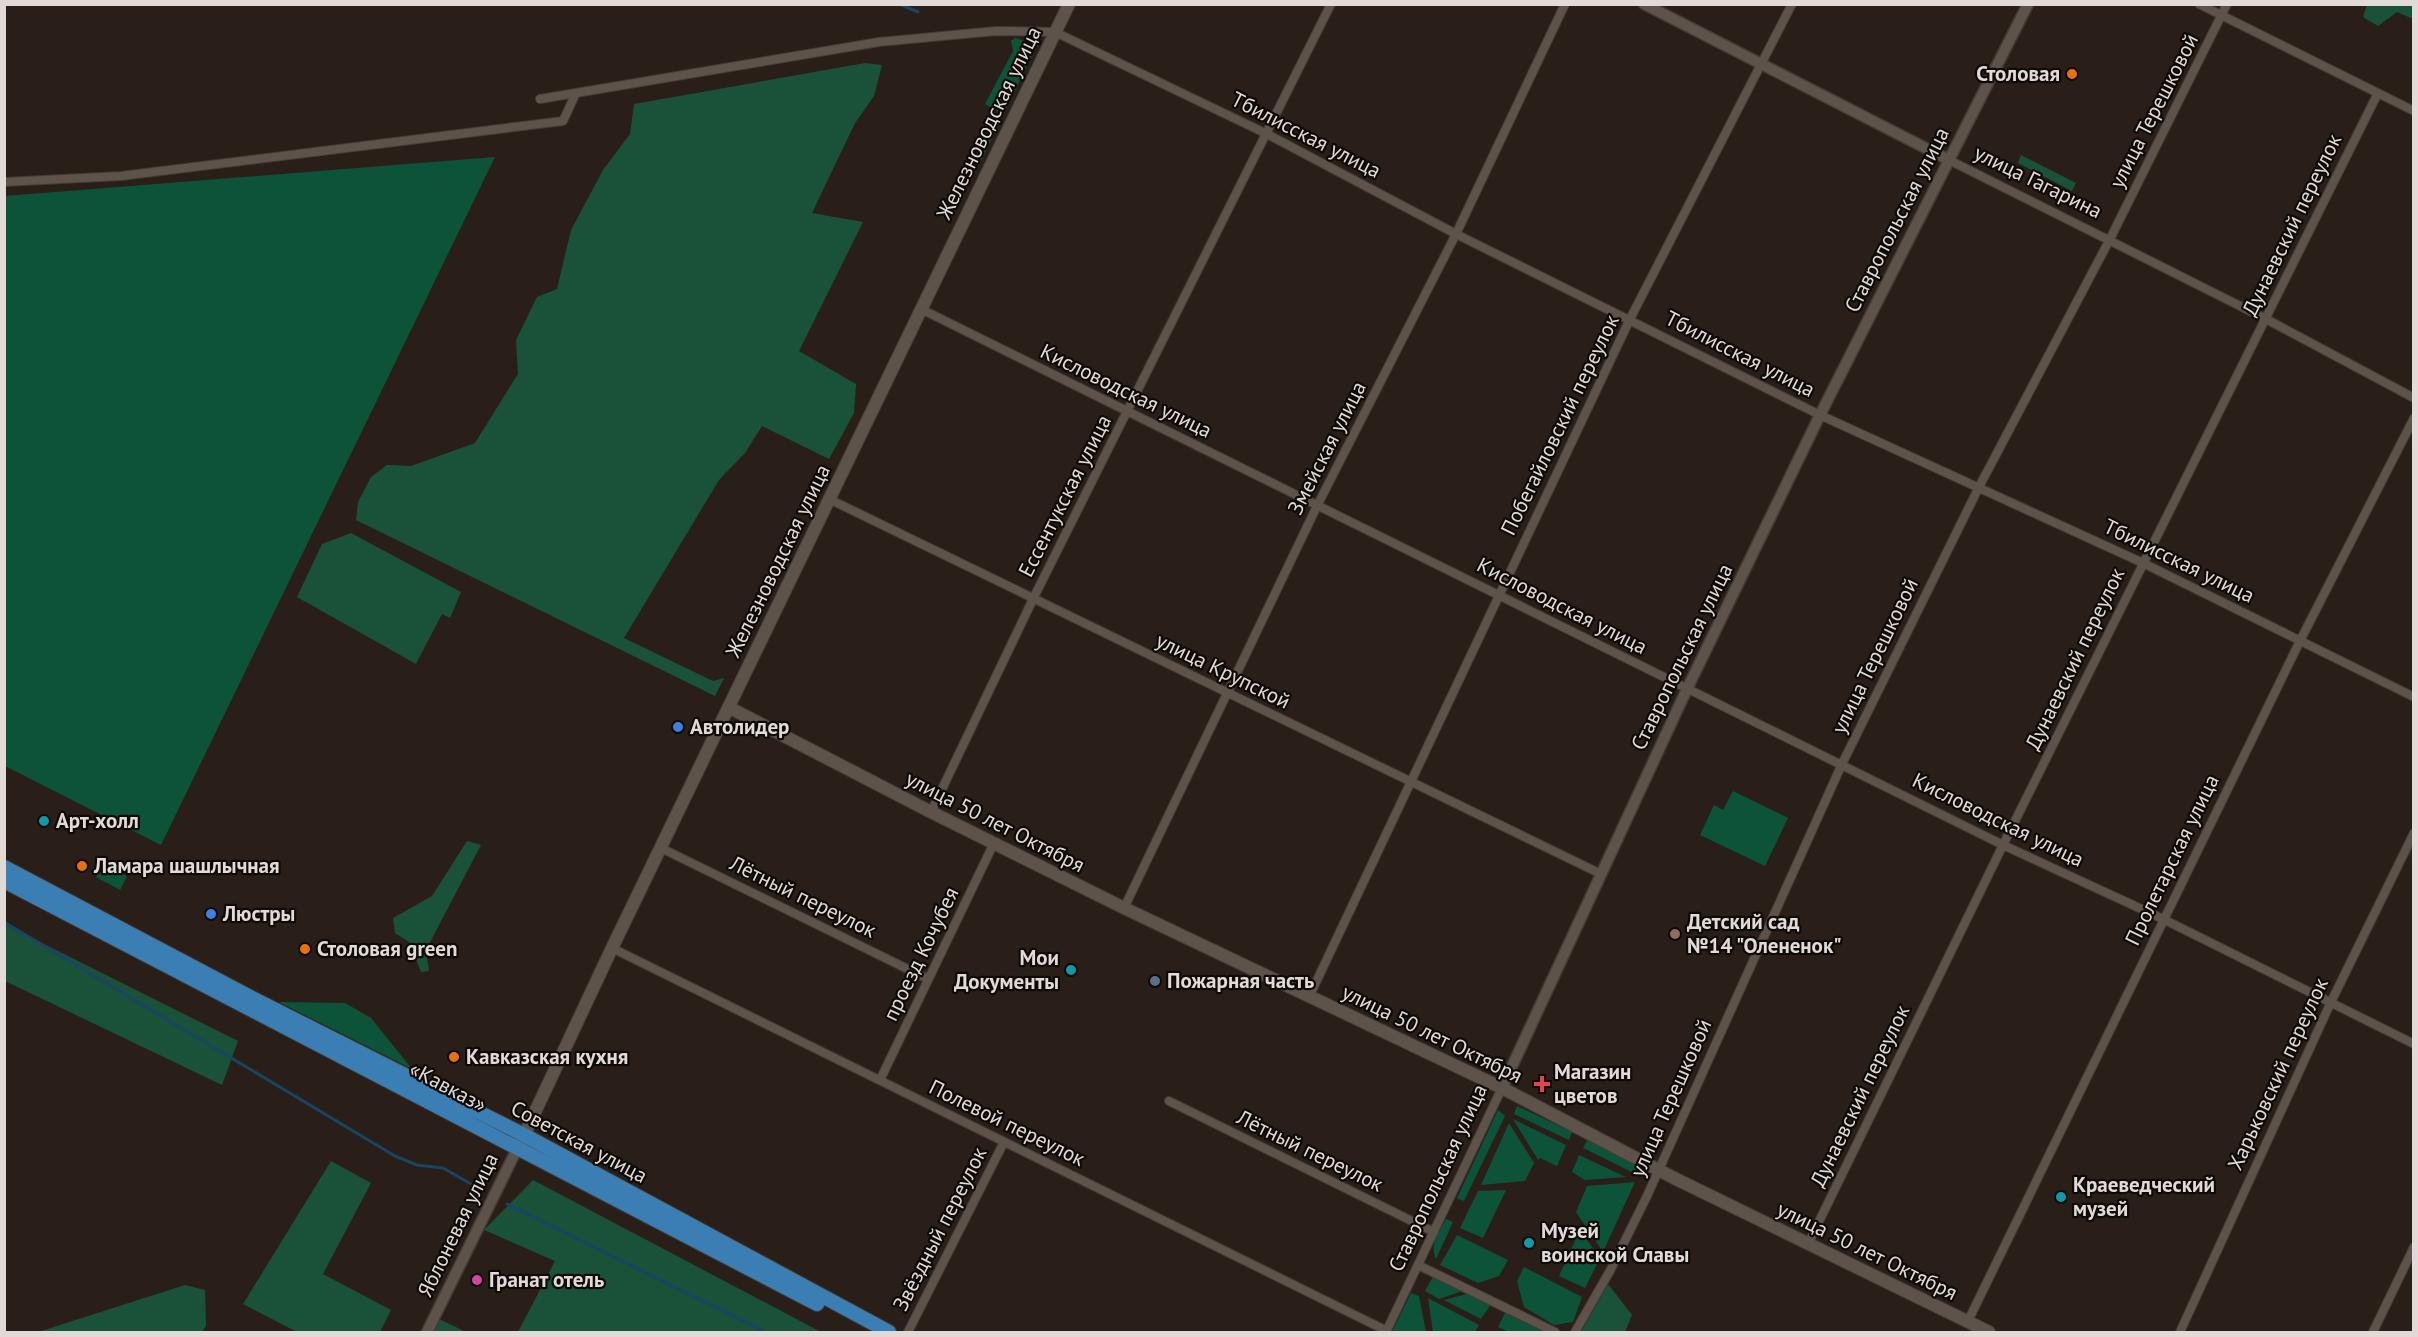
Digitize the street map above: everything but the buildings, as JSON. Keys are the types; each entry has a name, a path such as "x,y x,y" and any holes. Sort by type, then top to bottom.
{"highway":[{"name":"Советская улица","path":"4,867 521,1141 889,1332"},
{"name":"«Кавказ»","path":"4,881 521,1141 872,1332"}],"main road":[{"name":"Железноводская улица","path":"521,1141 612,948 1069,4"},
{"name":"улица 50 лет Октября","path":"729,708 1124,908 1502,1088 1657,1169 1989,1332"}],"street":[{"name":"Ессентукская улица","path":"931,812 1034,597 1331,4"},
{"name":"Змейская улица","path":"1124,908 1318,504 1456,234 1565,4"},
{"name":"улица Гагарина","path":"1644,4 2110,239 2414,398"},
{"name":"Побегайловский переулок","path":"1309,997 1630,319 1792,4"},
{"name":"Ставропольская улица","path":"1386,1332 1687,689 1820,415 2028,4"},
{"path":"2199,4 2414,111"},
{"name":"улица Терешковой","path":"1575,1332 1611,1269 1842,764 1979,487 2110,239 2227,4"},
{"path":"540,99 879,42 996,31 1055,32"},
{"name":"Тбилисская улица","path":"1055,32 1267,134 1456,234 1820,415 2143,562 2414,697"},
{"path":"4,182 122,176 563,121 576,93"},
{"name":"Дунаевский переулок","path":"1808,1244 2002,844 2378,93"},
{"name":"Кисловодская улица","path":"921,309 1687,689 2002,844 2163,919 2414,1044"},
{"name":"Пролетарская улица","path":"1968,1321 2300,641 2414,418"},
{"name":"улица Крупской","path":"829,499 1601,874"},
{"name":"Харьковский переулок","path":"2180,1332 2331,1002 2414,833"},
{"name":"проезд Кочубея","path":"880,1080 994,843"},
{"name":"Лётный переулок","path":"661,848 928,979"},
{"name":"Полевой переулок","path":"612,948 1386,1332"},
{"name":"Лётный переулок","path":"1169,1101 1434,1232"},
{"name":"Яблоневая улица","path":"427,1332 521,1141"},
{"name":"Звёздный переулок","path":"908,1332 1004,1142"},
{"path":"2373,1332 2414,1247"},
{"path":"1418,1265 1555,1332"}],"green space":[{"path":"2367,5 2413,5 2413,19 2397,12 2378,26 2363,17"},
{"path":"1015,38 1033,43 1033,53 981,161 980,155 1000,113 985,104 1013,51 1011,41"},
{"path":"865,63 882,65 874,96 855,123 812,213 863,222 799,351 856,384 854,413 829,459 762,426 745,453 719,480 624,638 713,681 724,678 715,696 356,520 358,502 371,477 387,465 411,466 475,443 518,374 516,340 537,297 557,289 571,230 603,170 630,134 634,104"},
{"path":"2021,155 2076,183 2072,191 2018,163"},
{"path":"495,157 161,845 5,766 5,196"},
{"path":"351,533 461,592 450,618 442,614 416,664 297,597 322,544"},
{"path":"1733,791 1788,818 1765,866 1700,835 1714,805 1723,810"},
{"path":"467,841 481,845 426,950 429,971 421,972 409,942 395,933 393,918 432,896"},
{"path":"102,864 127,876 120,890 96,877"},
{"path":"4,924 238,1041 222,1085 5,981"},
{"path":"279,1002 345,1003 371,1018 412,1069"},
{"path":"1517,1106 1572,1132 1569,1140 1514,1114"},
{"path":"1498,1110 1505,1116 1464,1201 1457,1198"},
{"path":"1513,1119 1566,1145 1557,1166 1540,1158 1538,1160"},
{"path":"1509,1123 1534,1163 1525,1181 1481,1185"},
{"path":"1588,1139 1626,1157 1640,1176 1583,1148"},
{"path":"1579,1155 1626,1177 1585,1180 1572,1172"},
{"path":"331,1161 371,1183 323,1274 391,1310 380,1332 297,1332 243,1304"},
{"path":"533,1180 821,1332 518,1332 555,1261 484,1230"},
{"path":"1635,1182 1603,1252 1576,1212 1587,1186"},
{"path":"1506,1190 1483,1238 1460,1228 1478,1191"},
{"path":"1446,1219 1453,1222 1436,1259 1434,1243"},
{"path":"1580,1230 1600,1258 1585,1288 1559,1276"},
{"path":"1457,1235 1508,1260 1499,1276 1478,1283 1440,1265"},
{"path":"1524,1267 1582,1297 1573,1322 1554,1325 1524,1307 1517,1281"},
{"path":"1434,1275 1465,1290 1439,1299 1425,1291"},
{"path":"1608,1284 1632,1315 1625,1332 1581,1332"},
{"path":"185,1285 205,1290 206,1326 202,1332 38,1332"},
{"path":"1411,1293 1419,1296 1426,1332 1392,1332"},
{"path":"1470,1293 1492,1303 1481,1319 1444,1300"},
{"path":"1428,1298 1479,1325 1475,1332 1433,1332"},
{"path":"1506,1311 1550,1332 1509,1332 1498,1327"},
{"path":"439,1319 466,1332 433,1332"}],"waterway":[{"path":"899,4 918,12"},
{"path":"4,922 395,1156 417,1165 443,1168 478,1188"},
{"path":"507,1204 766,1332"}],"place":[{"name":"Столовая","path":"2072,74"},
{"name":"Автолидер","path":"678,727"},
{"name":"Арт-холл","path":"44,821"},
{"name":"Ламара шашлычная","path":"82,866"},
{"name":"Люстры","path":"211,914"},
{"name":"Детский сад №14 \"Олененок\"","path":"1675,934"},
{"name":"Столовая green","path":"305,949"},
{"name":"Мои Документы","path":"1071,970"},
{"name":"Пожарная часть","path":"1155,981"},
{"name":"Кавказская кухня","path":"454,1057"},
{"name":"Магазин цветов","path":"1542,1084"},
{"name":"Краеведческий музей","path":"2061,1197"},
{"name":"Музей воинской Славы","path":"1529,1243"},
{"name":"Гранат отель","path":"477,1280"}]}
